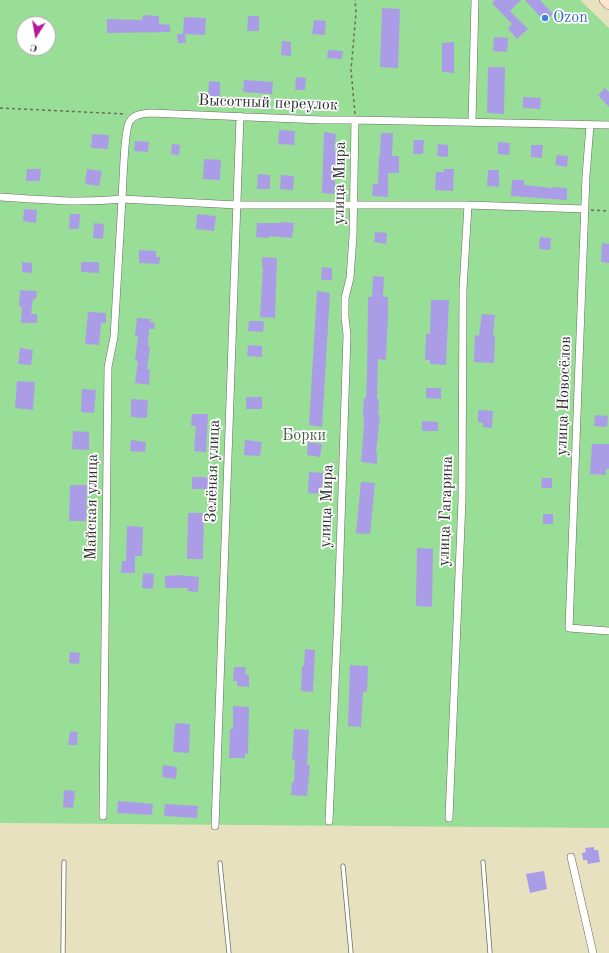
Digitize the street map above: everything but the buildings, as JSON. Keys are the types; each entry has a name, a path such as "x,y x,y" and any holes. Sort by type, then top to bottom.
{"street":[{"path":"472,122 475,0"},
{"path":"604,0 609,5"},
{"name":"Высотный переулок","path":"136,115 150,113 322,120 609,125"},
{"path":"122,199 126,133 129,122 136,115"},
{"name":"Зелёная улица","path":"215,826 240,116"},
{"name":"улица Мира","path":"329,821 347,335 344,317 345,298 351,271 353,236 355,120"},
{"name":"улица Новосёлов","path":"590,125 586,176 569,628 609,631"},
{"path":"0,197 64,201 122,199 237,205 468,204 585,209"},
{"name":"Майская улица","path":"103,816 108,367 114,338 122,199"},
{"name":"улица Гагарина","path":"449,818 462,500 463,289 468,204"},
{"path":"571,857 594,953"}],"lane":[{"path":"63,953 64,862"},
{"path":"483,862 490,953"},
{"path":"220,863 229,953"},
{"path":"343,866 351,953"}],"path":[{"path":"355,0 356,13 351,70 355,120"},
{"path":"0,108 136,115"},
{"path":"585,209 609,211"}],"green space":[{"name":"Борки","path":"0,0 580,0 609,28 609,828 0,823"}],"place":[{"name":"Ozon","path":"545,18"}]}
